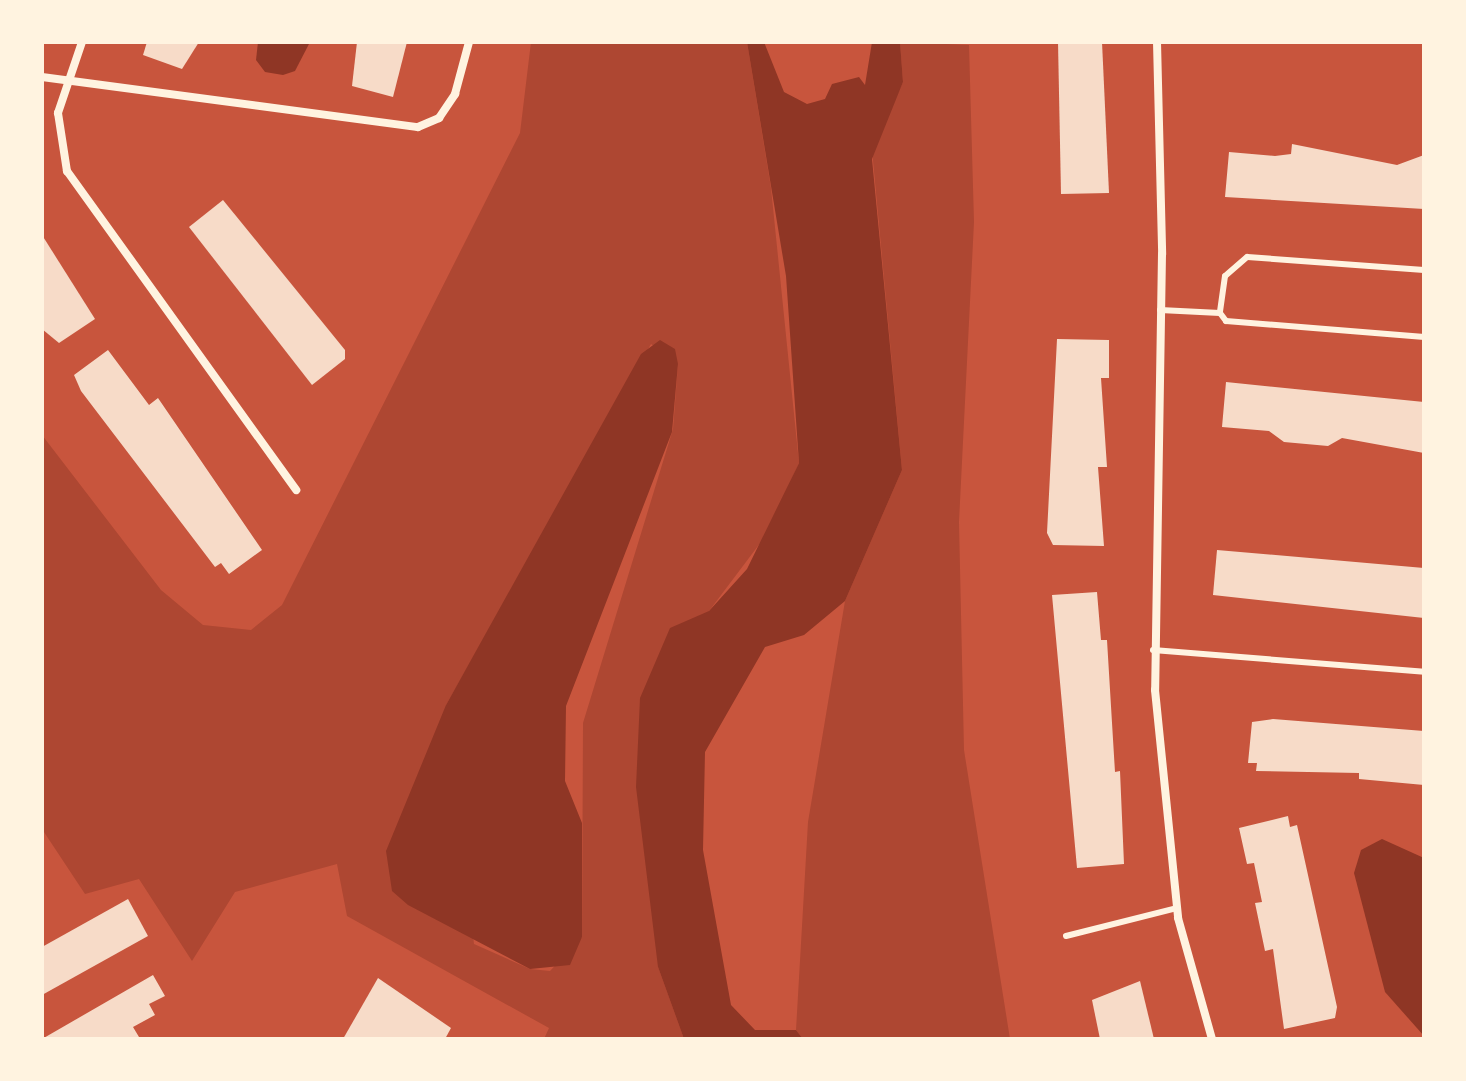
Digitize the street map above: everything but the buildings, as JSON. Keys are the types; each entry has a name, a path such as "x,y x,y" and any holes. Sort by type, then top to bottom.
{"street":[{"path":"82,42 68,80 57,133 71,180 296,490"},
{"path":"42,77 418,127 439,118 455,94 469,42"},
{"path":"1157,42 1160,310 1153,650 1177,908 1212,1039"}],"lane":[{"path":"1424,270 1247,257 1225,276 1220,313 1226,321 1424,337"},
{"path":"1160,310 1220,313"},
{"path":"1153,650 1424,672"},
{"path":"1066,936 1177,908"}],"shaded area":[{"path":"258,42 310,42 295,71 283,75 265,72 256,60"},
{"path":"531,42 747,42 771,188 799,463 764,538 709,611 658,967 684,1039 544,1039 549,1028 347,916 337,864 235,892 192,961 139,879 85,894 42,829 42,435 161,590 203,625 251,630 282,605 520,133","holes":["651,344 678,364 673,429 583,723 582,937 550,971 530,969 474,944 446,705"]},
{"path":"747,42 764,42 784,92 807,104 825,99 832,84 859,77 865,85 872,42 900,42 903,82 872,159 902,470 845,601 804,635 765,647 705,752 703,850 731,1005 755,1030 796,1030 803,1039 684,1039 658,967 636,787 640,698 670,628 709,611 747,569 799,463 786,276"},
{"path":"900,42 969,45 974,222 959,522 964,750 1010,1039 803,1039 796,1030 808,822 845,601 902,470 872,150 903,82"},
{"path":"660,340 675,349 678,364 672,432 566,706 565,781 582,823 582,937 570,965 530,969 408,905 392,891 386,851 446,705 641,354"},
{"path":"1382,839 1424,858 1424,1036 1385,992 1354,873 1361,850"}]}
